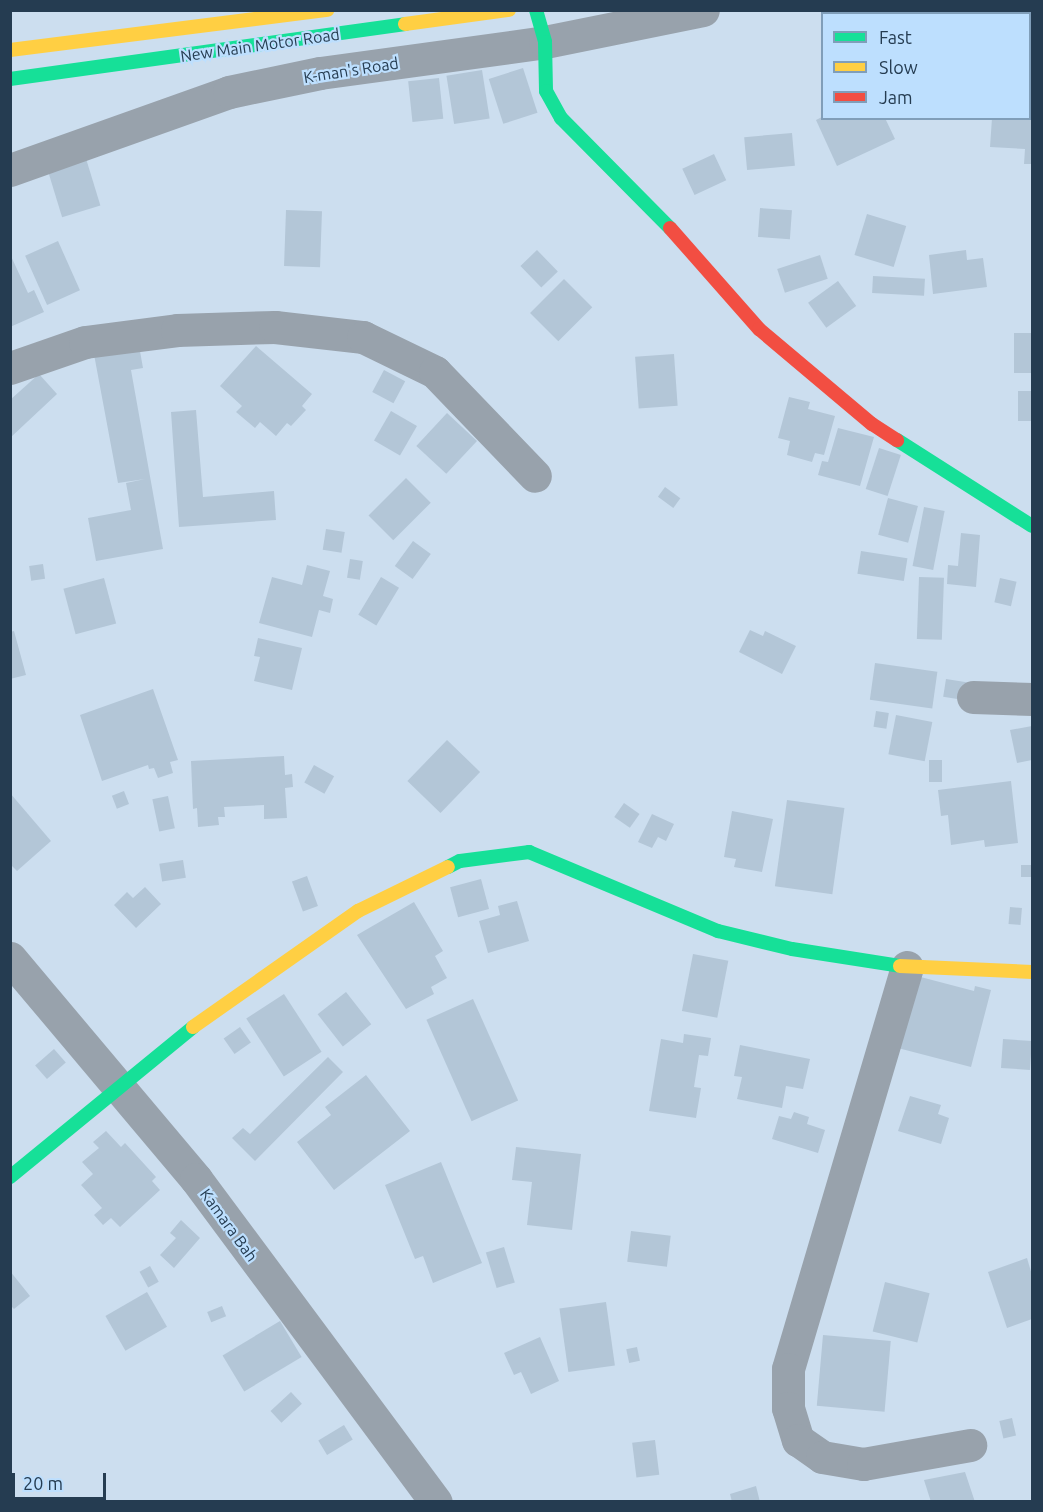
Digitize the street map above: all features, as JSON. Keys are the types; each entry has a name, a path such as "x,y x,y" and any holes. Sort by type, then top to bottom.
{"main road":[{"name":"New Main Motor Road","path":"10,50 327,10"},
{"name":"New Main Motor Road","path":"10,79 509,10"},
{"path":"536,10 545,42 546,91 561,118 652,208 759,329 872,424 1032,526"},
{"path":"10,1177 194,1027 358,911 460,861 498,853 529,852 559,861 718,931 792,949 908,967 1032,972"}],"street":[{"name":"K-man's Road","path":"10,170 229,92 320,73 545,42 703,10"},
{"path":"10,368 85,342 177,330 275,327 363,337 435,372 535,476"},
{"path":"973,697 1032,699"},
{"name":"Kamara Bah","path":"10,958 196,1179 436,1502"},
{"path":"908,967 788,1369 788,1408 798,1440 822,1457 863,1464 970,1445"}],"building":[{"path":"523,68 538,113 503,124 489,79"},
{"path":"482,70 490,118 454,124 446,76"},
{"path":"439,78 443,119 412,122 408,81"},
{"path":"1032,93 1032,164 1024,164 1025,149 990,147 992,120 1031,120"},
{"path":"821,118 821,120 886,120 895,139 837,166 816,120"},
{"path":"792,133 795,166 747,170 744,137"},
{"path":"84,152 100,206 62,217 46,164"},
{"path":"714,154 726,180 695,195 682,169"},
{"path":"760,208 792,210 790,239 758,237"},
{"path":"286,210 322,211 320,267 284,266"},
{"path":"867,214 906,226 894,267 854,255"},
{"path":"58,241 80,290 47,305 25,256"},
{"path":"537,250 558,272 541,288 520,266"},
{"path":"966,250 967,260 983,258 987,287 933,294 929,255"},
{"path":"10,254 28,293 34,290 44,312 10,327"},
{"path":"820,255 828,279 785,293 777,269"},
{"path":"873,276 925,279 924,296 872,293"},
{"path":"564,279 592,307 558,341 530,313"},
{"path":"838,281 856,306 826,328 808,303"},
{"path":"1014,333 1032,333 1032,373 1014,373"},
{"path":"138,340 143,368 131,370 163,549 96,561 88,518 131,510 126,483 145,479 118,483 93,349"},
{"path":"256,346 312,394 302,406 306,410 291,426 287,423 276,436 260,422 255,428 236,412 242,406 220,386"},
{"path":"674,354 678,406 639,409 635,357"},
{"path":"384,370 405,381 393,403 372,392"},
{"path":"39,374 57,394 10,438 10,400"},
{"path":"1018,391 1032,391 1032,421 1018,421"},
{"path":"789,397 810,402 808,409 835,416 824,455 815,453 812,462 787,455 790,441 778,438"},
{"path":"196,410 203,497 274,491 276,520 179,527 171,412"},
{"path":"391,411 417,426 400,455 374,440"},
{"path":"447,413 477,441 446,474 416,446"},
{"path":"838,428 874,437 860,486 818,475 822,461 828,462"},
{"path":"879,448 901,455 888,496 866,489"},
{"path":"406,478 431,503 393,540 369,515"},
{"path":"665,487 680,498 673,508 658,497"},
{"path":"888,498 918,506 908,543 878,535"},
{"path":"924,507 945,511 933,570 913,566"},
{"path":"326,529 345,532 341,553 323,550"},
{"path":"961,533 980,535 976,587 947,584 948,565 958,566"},
{"path":"413,541 431,554 413,579 395,566"},
{"path":"861,551 907,558 904,581 857,574"},
{"path":"350,559 363,561 360,580 347,578"},
{"path":"43,564 45,579 31,581 29,566"},
{"path":"307,565 330,571 323,596 333,599 330,613 319,610 312,637 259,623 272,577 302,585"},
{"path":"381,577 399,588 376,626 358,615"},
{"path":"919,577 944,578 942,640 917,639"},
{"path":"104,578 116,623 76,634 63,589"},
{"path":"1000,578 1017,582 1011,606 994,602"},
{"path":"750,630 763,636 765,631 796,646 782,674 739,652"},
{"path":"14,631 26,675 10,679 10,632"},
{"path":"258,638 302,648 292,690 254,681 260,657 254,656"},
{"path":"875,663 937,672 932,708 870,700"},
{"path":"946,679 970,683 967,701 943,697"},
{"path":"153,689 178,760 170,762 173,773 158,778 154,768 149,769 148,765 102,781 80,715"},
{"path":"876,711 889,713 886,729 873,727"},
{"path":"896,715 932,722 925,761 888,754"},
{"path":"1032,726 1032,760 1017,763 1010,730"},
{"path":"447,740 480,772 440,813 407,781"},
{"path":"284,756 285,775 292,774 293,787 285,788 287,818 264,819 264,805 224,807 225,817 218,817 219,825 198,827 197,808 193,809 191,761"},
{"path":"929,760 942,760 942,782 929,782"},
{"path":"314,765 334,776 324,794 304,782"},
{"path":"1011,781 1018,843 985,847 984,840 951,845 948,815 941,816 938,790"},
{"path":"124,791 129,804 117,809 112,796"},
{"path":"10,793 51,841 17,871 10,864"},
{"path":"168,796 175,828 159,832 152,799"},
{"path":"787,800 844,808 832,894 775,886"},
{"path":"624,803 640,814 630,828 614,817"},
{"path":"732,811 773,819 762,872 734,867 736,859 724,857"},
{"path":"652,814 674,824 666,841 658,837 652,848 638,842"},
{"path":"183,860 186,878 162,882 159,864"},
{"path":"1021,865 1031,865 1031,877 1021,877"},
{"path":"307,876 318,906 303,912 292,881"},
{"path":"481,879 489,909 458,917 450,887"},
{"path":"145,887 161,904 136,928 114,905 127,892 133,898"},
{"path":"517,901 529,941 488,953 479,921 500,915 498,906"},
{"path":"414,902 443,951 435,956 447,978 431,987 434,994 406,1009 357,935"},
{"path":"1010,907 1022,908 1020,925 1009,924"},
{"path":"693,954 728,961 717,1018 682,1011"},
{"path":"913,975 974,991 975,986 991,990 971,1067 894,1047"},
{"path":"346,992 371,1024 343,1046 318,1014"},
{"path":"284,994 322,1052 284,1076 246,1019"},
{"path":"473,999 518,1100 472,1121 426,1020"},
{"path":"240,1027 251,1043 235,1054 224,1038"},
{"path":"684,1034 711,1038 708,1056 699,1055 694,1087 701,1088 696,1118 649,1111 661,1039 683,1043"},
{"path":"1003,1039 1032,1041 1030,1070 1001,1068"},
{"path":"740,1045 810,1059 803,1089 786,1086 782,1108 737,1099 742,1077 734,1076"},
{"path":"54,1049 66,1063 47,1079 35,1065"},
{"path":"328,1057 343,1072 255,1161 232,1138 243,1128 250,1134"},
{"path":"366,1075 410,1131 334,1190 297,1142 331,1115 325,1107"},
{"path":"910,1096 941,1105 938,1114 949,1118 941,1144 898,1131"},
{"path":"794,1112 809,1117 807,1124 825,1130 818,1153 772,1139 779,1116 791,1119"},
{"path":"106,1131 121,1147 125,1143 156,1177 152,1181 160,1190 120,1227 111,1218 103,1225 94,1215 102,1208 81,1185 93,1174 82,1162 99,1148 93,1142"},
{"path":"516,1147 581,1154 572,1230 527,1225 532,1182 512,1180"},
{"path":"441,1162 482,1263 433,1283 423,1256 415,1259 385,1185"},
{"path":"181,1220 200,1238 174,1268 160,1255 176,1238 170,1233"},
{"path":"631,1231 671,1236 667,1267 627,1262"},
{"path":"504,1247 515,1282 497,1288 486,1253"},
{"path":"1027,1258 1032,1275 1032,1319 1007,1328 988,1272"},
{"path":"150,1266 159,1282 148,1288 140,1272"},
{"path":"10,1271 30,1296 14,1309 10,1305"},
{"path":"885,1282 930,1293 917,1343 873,1331"},
{"path":"147,1292 167,1327 125,1351 105,1316"},
{"path":"606,1302 615,1365 568,1372 559,1309"},
{"path":"222,1306 226,1316 211,1322 207,1312"},
{"path":"280,1321 302,1357 244,1392 223,1356"},
{"path":"823,1335 891,1341 885,1412 817,1406"},
{"path":"540,1337 559,1381 531,1394 521,1372 514,1375 504,1353"},
{"path":"637,1347 640,1361 629,1363 626,1349"},
{"path":"291,1392 302,1404 281,1423 271,1411"},
{"path":"1012,1418 1016,1436 1003,1438 999,1421"},
{"path":"344,1425 353,1440 327,1455 318,1440"},
{"path":"655,1440 659,1475 636,1478 632,1443"},
{"path":"965,1472 975,1502 931,1502 924,1480"},
{"path":"756,1486 760,1502 732,1502 730,1494"}],"traffic: fast":[{"path":"536,10 545,42 546,91 561,118 670,228"},
{"path":"10,79 405,24"},
{"path":"897,440 1032,526"},
{"path":"448,867 460,861 529,852 718,931 792,949 900,966"},
{"path":"10,1177 193,1027"}],"traffic: slow":[{"path":"10,50 327,10"},
{"path":"405,24 509,10"},
{"path":"193,1027 358,911 448,867"},
{"path":"900,966 1032,972"}],"traffic: jam":[{"path":"670,228 759,329 872,424 897,440"}]}
